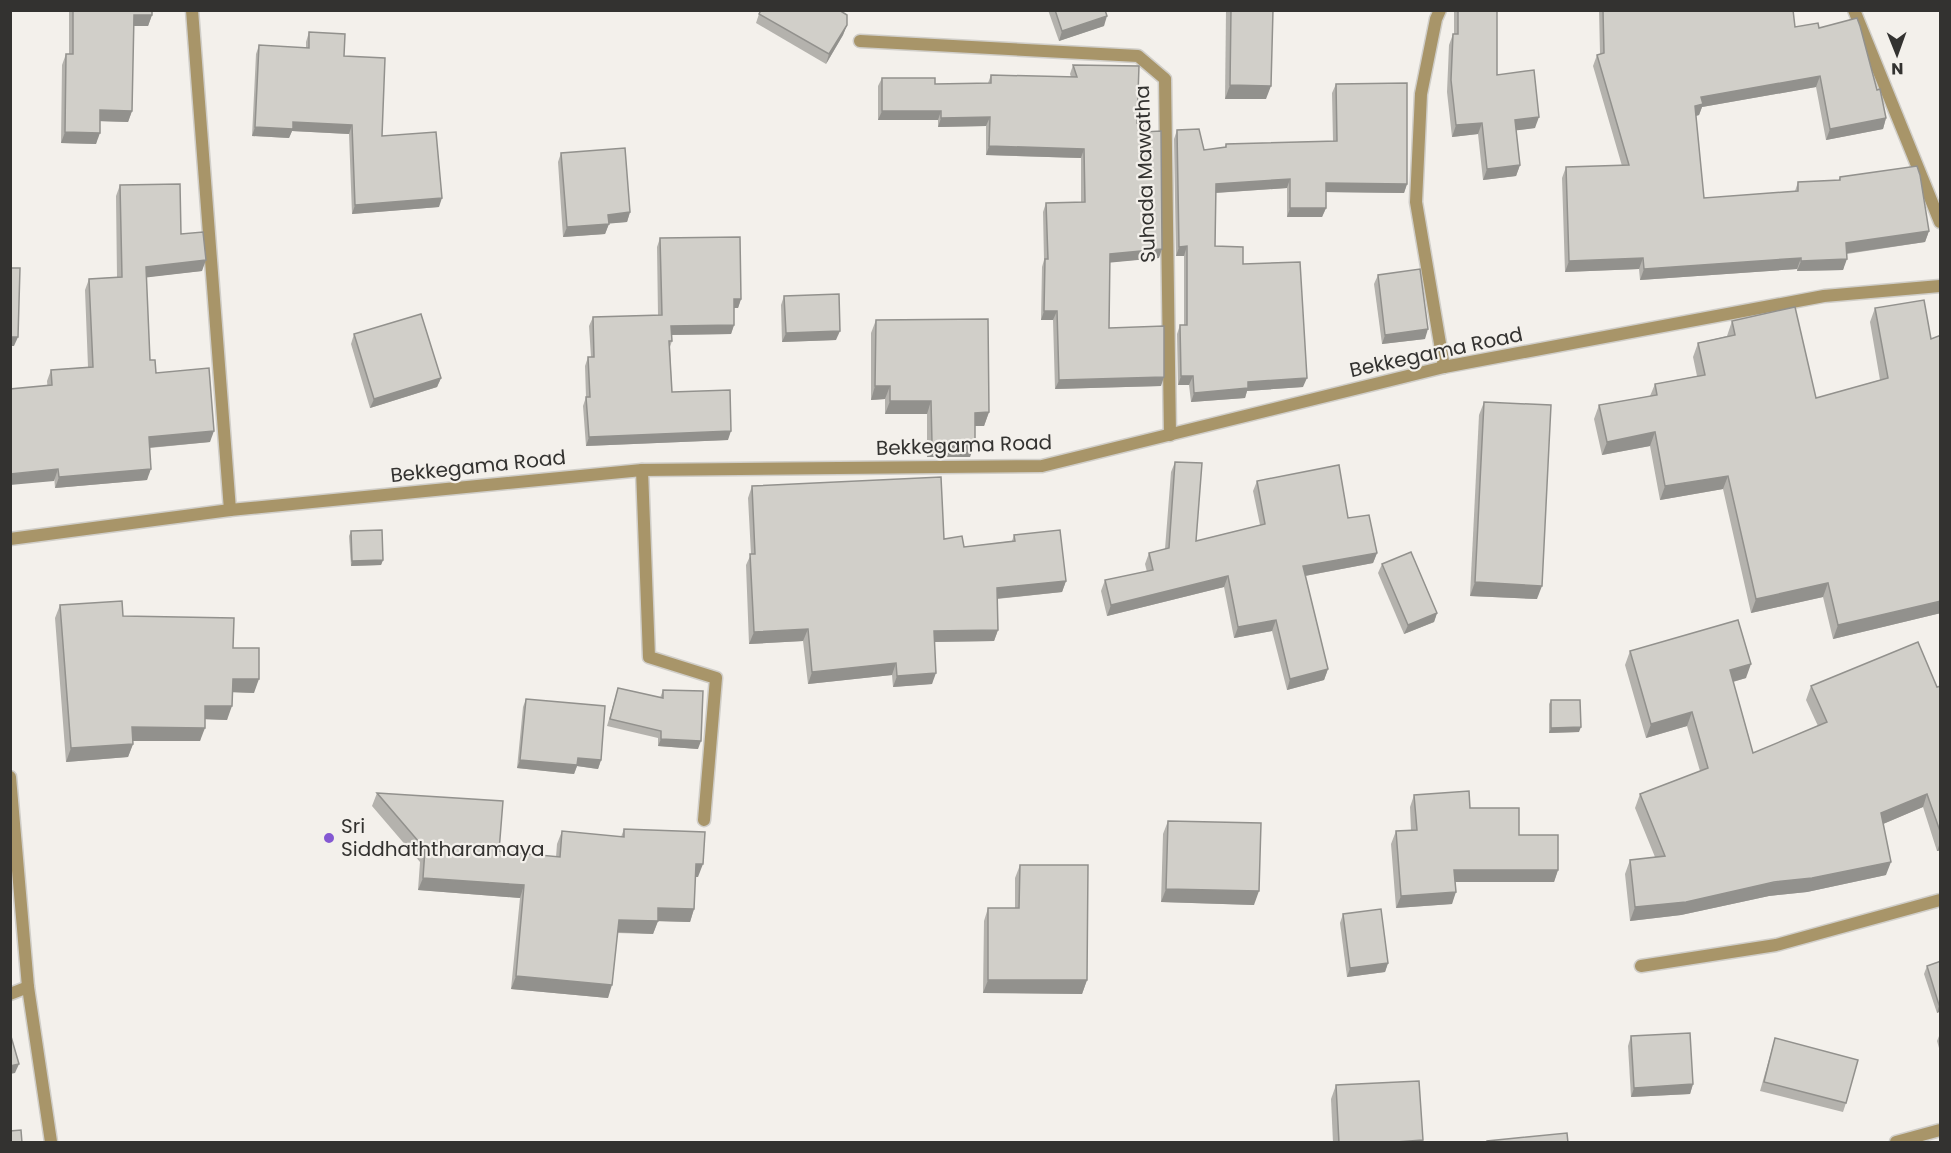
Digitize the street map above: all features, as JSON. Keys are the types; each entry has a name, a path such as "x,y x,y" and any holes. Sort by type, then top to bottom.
{"street":[{"path":"192,10 230,510"},
{"path":"1440,10 1436,19 1421,94 1416,202 1444,367"},
{"path":"1854,10 1941,222"},
{"name":"Suhada Mawatha","path":"860,41 1138,56 1165,79 1170,435"},
{"name":"Bekkegama Road","path":"10,539 230,510 642,470 1042,466 1444,367 1824,296 1941,286"},
{"path":"642,470 649,657 716,678 704,820"},
{"path":"10,777 28,987 51,1143"},
{"path":"1641,966 1776,945 1941,900"},
{"path":"10,994 28,987"},
{"path":"1896,1143 1941,1130"}],"building":[{"path":"73,10 152,10 152,15 134,15 132,111 100,110 100,133 65,132 66,54 73,54"},
{"path":"761,10 839,10 847,15 847,25 829,54 759,14"},
{"path":"1055,10 1105,10 1107,16 1062,31"},
{"path":"1231,10 1273,10 1271,86 1230,85"},
{"path":"1458,10 1497,10 1497,75 1534,70 1539,117 1515,120 1520,165 1487,169 1482,123 1456,125 1451,80 1453,34 1458,34"},
{"path":"1603,10 1793,10 1795,27 1818,23 1819,28 1857,18 1877,90 1880,89 1886,118 1830,129 1820,76 1701,97 1703,104 1695,106 1704,198 1798,191 1798,182 1840,180 1840,177 1917,166 1929,231 1846,243 1847,259 1801,261 1801,258 1644,269 1643,258 1569,261 1566,167 1629,165 1597,55 1604,53"},
{"path":"309,32 345,34 344,56 385,58 382,136 436,132 442,198 355,205 352,125 293,122 293,129 255,127 259,45 309,48"},
{"path":"1073,65 1139,66 1137,123 1143,123 1143,132 1161,131 1162,249 1110,254 1109,328 1164,326 1164,377 1059,380 1057,311 1044,311 1045,259 1048,259 1046,203 1085,202 1084,149 989,146 990,117 941,118 941,111 882,111 882,78 935,78 935,84 991,83 991,75 1077,77"},
{"path":"1407,83 1407,184 1326,183 1326,208 1290,208 1290,179 1216,184 1215,246 1243,247 1243,264 1300,262 1307,378 1248,382 1248,388 1194,393 1193,376 1181,376 1180,325 1187,325 1187,246 1179,247 1177,130 1199,129 1204,150 1226,147 1226,144 1337,141 1336,84"},
{"path":"625,148 630,212 608,215 609,224 567,227 561,153"},
{"path":"180,184 181,234 203,232 206,260 146,267 150,360 155,360 156,373 209,368 214,431 149,437 151,469 59,477 58,469 10,474 10,389 52,385 51,370 93,367 89,279 122,277 120,185"},
{"path":"740,237 741,299 734,299 734,325 671,326 672,341 669,341 672,392 730,390 731,431 589,437 586,397 590,397 588,357 594,357 593,317 662,315 660,238"},
{"path":"10,268 20,268 18,337 10,337"},
{"path":"1420,269 1428,329 1385,335 1378,275"},
{"path":"839,294 840,331 786,333 784,296"},
{"path":"1924,300 1931,339 1941,335 1941,601 1838,625 1828,583 1756,599 1728,476 1665,486 1655,432 1607,442 1599,405 1657,395 1655,384 1705,375 1698,343 1735,335 1732,321 1795,307 1816,398 1888,378 1875,308"},
{"path":"421,314 441,378 374,399 354,334"},
{"path":"988,319 989,412 975,413 975,443 932,443 931,401 890,401 890,386 875,386 876,320"},
{"path":"1484,402 1551,405 1542,586 1475,582"},
{"path":"1175,462 1202,463 1196,541 1265,524 1257,481 1339,465 1348,518 1369,515 1377,553 1303,566 1328,669 1290,679 1276,620 1238,627 1228,576 1111,605 1105,580 1153,570 1149,553 1169,548"},
{"path":"941,477 944,539 962,536 964,547 1015,541 1014,535 1060,530 1066,581 997,588 998,630 934,631 936,673 897,676 896,663 812,672 808,629 754,632 750,554 755,554 752,486"},
{"path":"382,530 383,560 352,561 351,531"},
{"path":"1411,552 1437,613 1408,625 1382,564"},
{"path":"122,601 123,616 234,618 233,648 259,648 259,679 233,679 232,706 205,706 205,728 132,727 133,744 71,748 60,605"},
{"path":"1738,620 1751,664 1730,670 1753,753 1827,722 1811,686 1918,642 1937,687 1941,686 1941,834 1927,794 1881,813 1891,862 1812,878 1774,882 1686,902 1635,907 1630,860 1665,856 1640,794 1708,768 1692,712 1651,724 1630,651"},
{"path":"618,688 663,698 663,690 703,691 701,741 661,739 661,731 610,719"},
{"path":"526,699 605,706 601,760 578,758 577,765 520,760"},
{"path":"1551,700 1580,700 1581,727 1551,728"},
{"path":"1469,791 1470,808 1519,808 1519,835 1558,835 1558,870 1454,870 1456,892 1401,896 1396,831 1417,830 1414,795"},
{"path":"377,793 503,801 499,851 560,857 562,831 624,837 624,829 705,832 703,864 696,864 694,909 658,908 658,921 619,920 612,985 516,976 524,885 423,878 425,849"},
{"path":"1168,821 1261,823 1259,891 1166,889"},
{"path":"1020,865 1088,865 1087,980 988,980 988,908 1019,908"},
{"path":"1381,909 1388,963 1350,968 1343,914"},
{"path":"1941,961 1941,1004 1939,1005 1927,966"},
{"path":"10,1033 19,1064 10,1066"},
{"path":"1690,1033 1693,1084 1634,1088 1631,1036"},
{"path":"1775,1038 1858,1060 1846,1103 1764,1082"},
{"path":"1419,1081 1423,1140 1339,1143 1336,1085"},
{"path":"21,1130 22,1143 10,1143 10,1131"},
{"path":"1567,1133 1568,1143 1487,1143 1487,1141"}],"place":[{"name":"Sri Siddhaththaramaya","path":"329,838"}]}
